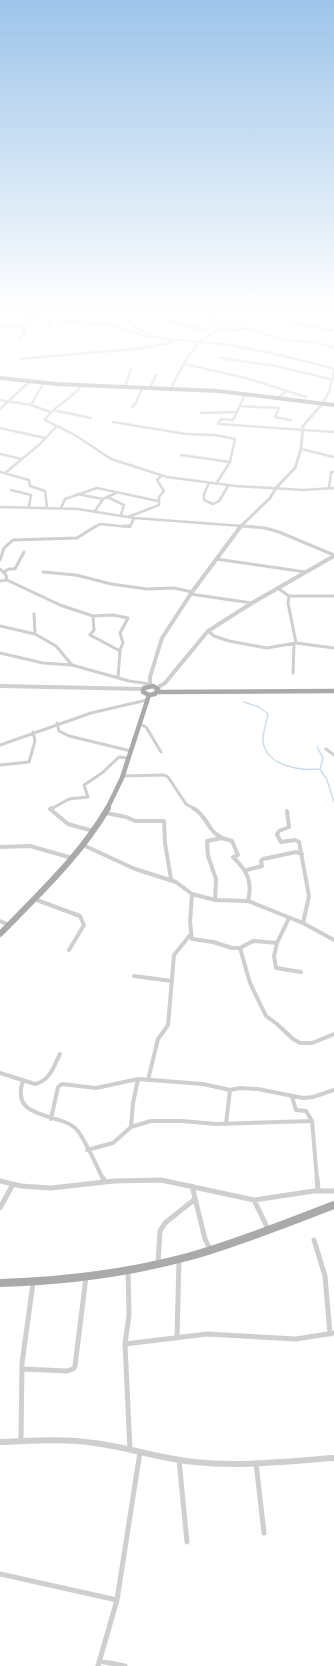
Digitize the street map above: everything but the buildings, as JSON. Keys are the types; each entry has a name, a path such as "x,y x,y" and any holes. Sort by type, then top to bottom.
{"highway":[{"path":"192,391 322,404"},
{"path":"212,391 334,406"}],"main road":[{"path":"148,698 143,692 143,689 150,685 158,690 178,691 334,691"},
{"path":"0,934 72,858 94,831 106,813 129,758 148,698 158,690"},
{"path":"0,1283 33,1283 86,1277 158,1264 210,1249 334,1205"}],"street":[{"path":"0,409 21,391"},
{"path":"32,405 40,391"},
{"path":"78,391 52,411 45,420 56,427 76,435 111,459 162,475 228,486 304,490 334,488"},
{"path":"132,407 141,391"},
{"path":"278,398 286,391 306,397"},
{"path":"0,653 43,663 72,665 150,685 150,677 162,638 191,593 240,527 270,498 276,488 295,468 301,449 302,429 308,419 322,404 330,391"},
{"path":"244,395 233,420 220,419 218,424 334,432"},
{"path":"0,400 32,405 52,411 91,418"},
{"path":"240,406 278,408 275,417 291,420"},
{"path":"201,413 237,412"},
{"path":"113,422 186,434 215,435 234,438 236,440 230,462 216,484"},
{"path":"5,473 56,427"},
{"path":"0,428 45,438"},
{"path":"301,449 334,457"},
{"path":"0,454 22,459"},
{"path":"181,455 230,462"},
{"path":"0,472 29,480 30,486 45,491 47,496 47,507"},
{"path":"329,488 331,472 334,472"},
{"path":"128,517 159,505 158,501 164,491 157,480 162,475"},
{"path":"209,483 204,494 204,500 208,503 216,504 220,502 228,486"},
{"path":"61,508 65,499 97,488 158,501"},
{"path":"11,490 30,495 29,507"},
{"path":"95,511 105,498 118,492"},
{"path":"76,494 105,498 124,506 121,515"},
{"path":"0,507 61,508 95,511 134,518 274,530 334,555 332,559 252,603 208,631 158,690"},
{"path":"0,560 4,548 13,540 18,538 77,538 100,524 130,527 134,518"},
{"path":"0,547 4,548"},
{"path":"4,572 9,569 15,569 24,552"},
{"path":"216,559 243,564 288,568 306,572"},
{"path":"0,569 4,572 7,580"},
{"path":"43,572 76,575 111,584 147,589 174,588 191,593 252,603"},
{"path":"0,580 7,580 26,588 43,599 73,611 93,616 113,615 128,618 120,633 123,643 120,650 118,678"},
{"path":"279,589 289,596 334,596"},
{"path":"289,596 288,603 295,644 293,673"},
{"path":"34,614 35,634"},
{"path":"93,616 94,630 90,635 120,650"},
{"path":"0,626 35,634 50,640 63,651 72,665"},
{"path":"208,631 214,636 267,648 295,644 334,648"},
{"path":"0,686 143,689"},
{"path":"0,745 57,723 148,698"},
{"path":"57,723 59,731 69,736 131,751"},
{"path":"140,724 146,727 162,752"},
{"path":"0,765 29,762 36,741 33,732"},
{"path":"326,749 334,755"},
{"path":"94,831 68,824 50,808 69,799 79,799 88,796 84,785 90,783 99,773 119,757 129,758"},
{"path":"122,776 164,775 169,778 186,804 201,812 214,834 232,841 238,854 233,857 249,874 251,888 248,901"},
{"path":"287,811 289,828 279,831 277,835 281,842 297,841 302,854 309,896 303,923"},
{"path":"106,813 126,817 137,822 164,821 165,843 171,879"},
{"path":"215,900 216,879 208,856 207,841 222,838"},
{"path":"83,845 135,869 171,879 192,894 215,900 248,901 303,923 334,940"},
{"path":"0,847 30,846 72,858"},
{"path":"246,870 262,866 261,860 263,859 296,852 302,854"},
{"path":"192,894 190,904 192,939 213,942 232,948 240,948 253,941 277,943"},
{"path":"33,899 80,916 83,920 84,925 69,950"},
{"path":"289,918 277,943 274,956 276,968 301,972"},
{"path":"0,921 8,925"},
{"path":"148,1080 158,1039 166,1030 168,1025 174,955 191,934"},
{"path":"240,948 242,961 250,982 267,1017 279,1025 287,1036 300,1043 307,1044 334,1034"},
{"path":"134,976 172,981"},
{"path":"0,1073 23,1081 40,1084 46,1080 60,1054"},
{"path":"131,1127 133,1102 138,1079"},
{"path":"52,1119 58,1087 62,1084 96,1088 138,1079 203,1084 230,1090 240,1088 258,1089 292,1097 309,1098 334,1090"},
{"path":"23,1081 21,1099 25,1106 52,1119 70,1124 77,1130 105,1182"},
{"path":"226,1124 230,1090"},
{"path":"292,1097 296,1110 306,1111 312,1121 318,1190"},
{"path":"87,1150 113,1143 131,1127 158,1120 226,1124 312,1121"},
{"path":"0,1181 13,1184 51,1188 105,1182 161,1180 254,1200 318,1190 334,1191"},
{"path":"0,1208 13,1184"},
{"path":"192,1186 205,1239 210,1249"},
{"path":"158,1264 160,1231 165,1223 195,1199"},
{"path":"254,1200 268,1229"},
{"path":"125,1344 208,1334 296,1339 332,1333 325,1276 314,1240"},
{"path":"177,1338 179,1259"},
{"path":"128,1270 129,1315 125,1344 130,1450"},
{"path":"22,1369 68,1371 73,1369 75,1366 86,1277"},
{"path":"21,1441 24,1340 33,1283"},
{"path":"0,1442 46,1438 80,1441 179,1459 216,1463 256,1463 334,1458"},
{"path":"125,1666 98,1664 117,1600 140,1452"},
{"path":"179,1459 188,1542"},
{"path":"256,1463 264,1533"},
{"path":"0,1574 117,1600"}],"waterway":[{"path":"244,702 259,707 268,714 263,735 263,742 271,757 278,762 294,768 320,769"},
{"path":"317,747 323,758 320,769"},
{"path":"320,769 327,780 334,802"}]}
